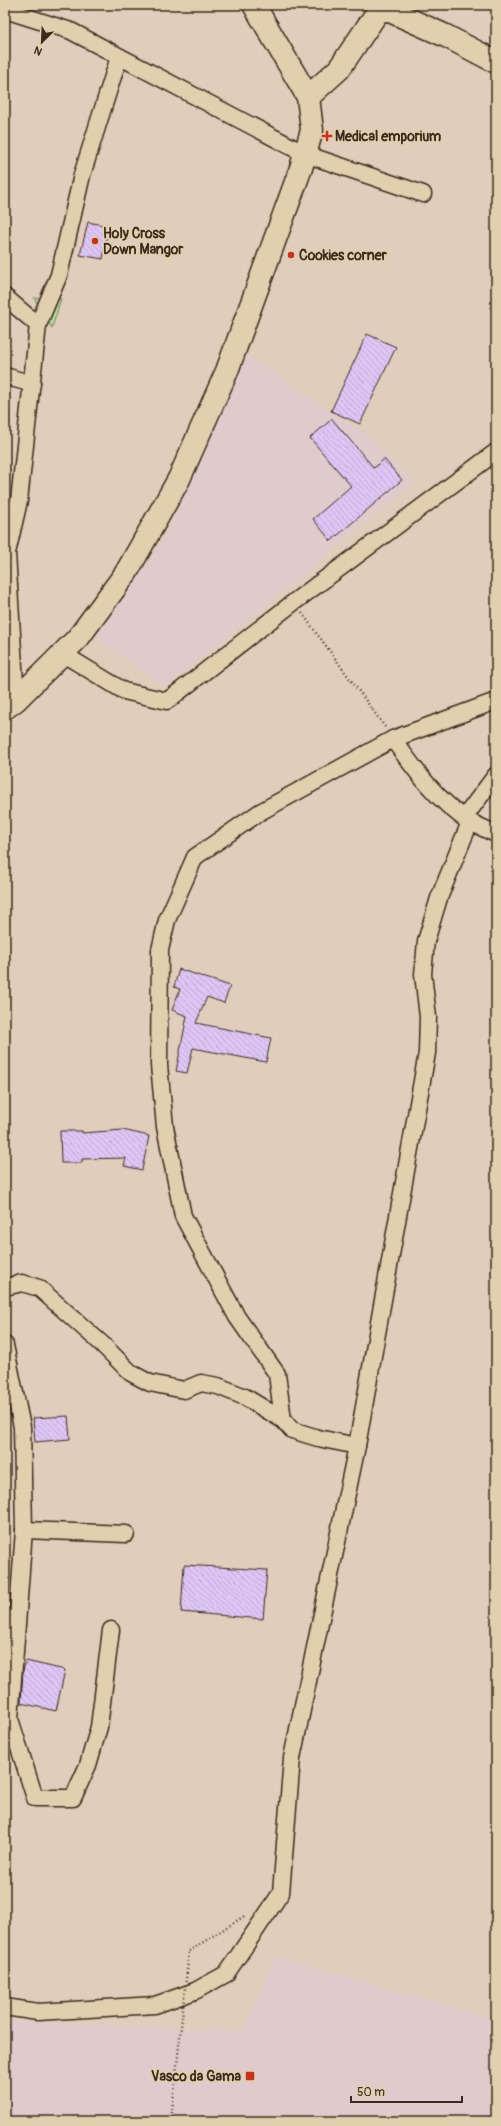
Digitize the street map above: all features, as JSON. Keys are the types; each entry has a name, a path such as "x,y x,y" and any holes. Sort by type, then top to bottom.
{"main road":[{"path":"11,704 64,654 78,638 126,573 179,479 227,371 305,154 312,130 308,97 254,5"},
{"path":"308,97 339,69 382,6 446,36 496,62"}],"street":[{"path":"5,10 71,31 305,154 423,194"},
{"path":"11,704 7,553 19,501 38,325 59,275 82,175 120,57"},
{"path":"5,297 38,325"},
{"path":"5,376 32,384"},
{"path":"64,654 124,691 167,701 294,602 496,452"},
{"path":"283,1420 277,1374 237,1317 183,1216 166,1127 159,1064 160,950 167,920 196,857 260,812 393,739 496,702"},
{"path":"393,739 427,785 467,820 496,834"},
{"path":"5,2007 38,2012 155,2005 195,1991 226,1974 281,1893 292,1758 358,1446 427,1053 428,1017 423,974 426,941 439,898 467,820 496,775"},
{"path":"5,1287 22,1283 39,1288 102,1344 131,1373 150,1383 184,1390 201,1384 218,1386 245,1397 283,1420 292,1430 318,1438 358,1446"},
{"path":"5,1345 22,1426 24,1530 10,1720 35,1798 73,1798 88,1765 98,1728 111,1630"},
{"path":"24,1530 126,1534"}],"path":[{"path":"294,602 393,739"},
{"path":"171,2121 189,1951 248,1914"}],"shaded area":[{"path":"247,356 366,434 414,483 165,687 96,637 162,542"},
{"name":"Vasco da Gama","path":"275,1956 496,2020 496,2121 5,2121 5,2020 244,2032"}],"green space":[{"path":"34,298 61,299 52,328"}],"building":[{"name":"Holy Cross Down Mangor","path":"88,222 108,226 103,259 80,255"},
{"path":"367,334 396,347 360,424 331,411"},
{"path":"332,419 374,468 384,459 402,480 331,541 313,519 351,486 310,438"},
{"path":"179,969 230,986 224,1003 207,997 196,1023 271,1038 266,1062 193,1048 187,1073 176,1071 187,1016 172,1010 180,989 174,987"},
{"path":"123,1130 149,1136 142,1170 124,1166 126,1158 82,1159 82,1163 61,1163 60,1131 82,1131 82,1133"},
{"path":"68,1416 70,1439 35,1442 33,1418"},
{"path":"184,1565 267,1570 263,1619 181,1612"},
{"path":"26,1661 65,1670 56,1711 21,1703 23,1670"}],"place":[{"name":"Medical emporium","path":"327,136"},
{"name":"Holy Cross Down Mangor","path":"95,241"},
{"name":"Cookies corner","path":"291,255"},
{"name":"Vasco da Gama","path":"250,2076"}]}
